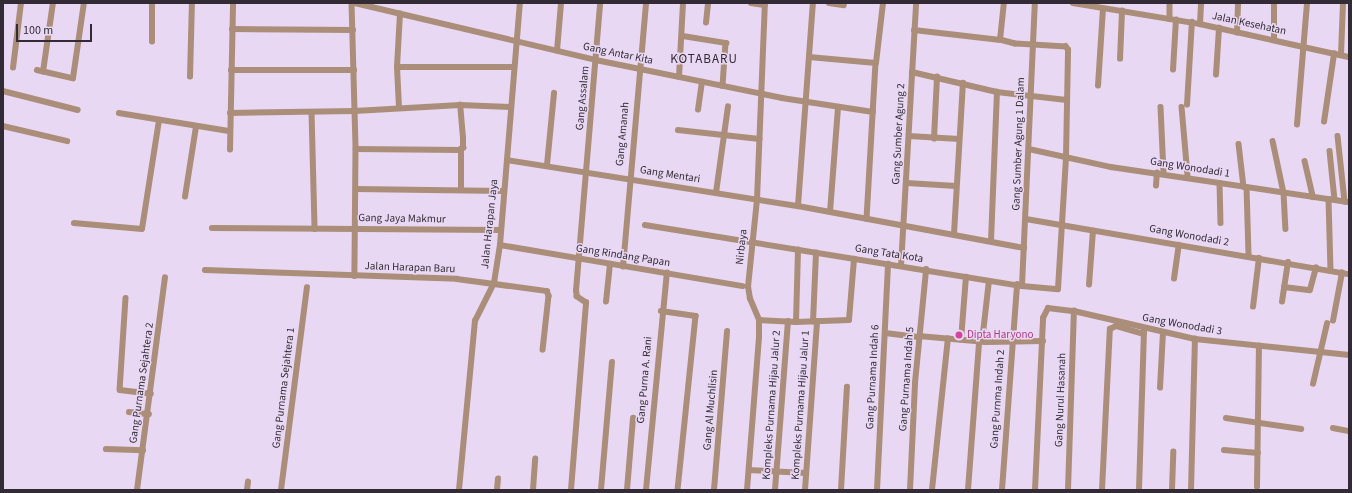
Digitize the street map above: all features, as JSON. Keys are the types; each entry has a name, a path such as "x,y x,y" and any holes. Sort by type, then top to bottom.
{"street":[{"path":"14,68 21,3"},
{"path":"43,72 52,3"},
{"path":"37,70 73,78 84,3"},
{"path":"152,3 149,33 152,42"},
{"path":"190,77 192,3"},
{"path":"230,150 229,131 233,3"},
{"path":"354,3 353,30 356,149 355,276"},
{"name":"Gang Antar Kita","path":"354,3 596,60 762,94 873,112"},
{"name":"Jalan Harapan Jaya","path":"459,490 475,321 494,283 500,245 503,191 520,3"},
{"path":"557,51 561,3"},
{"name":"Gang Assalam","path":"571,490 580,352 586,303 576,295 600,3"},
{"name":"Gang Amanah","path":"623,267 639,68 646,3"},
{"path":"679,77 683,36 683,3"},
{"path":"706,23 708,3"},
{"path":"751,3 765,4"},
{"path":"798,206 813,3"},
{"path":"829,3 844,5"},
{"path":"867,219 876,62 883,3"},
{"name":"Gang Sumber Agung 2","path":"901,266 907,183 908,136 916,3"},
{"path":"1000,40 1004,3"},
{"name":"Gang Sumber Agung 1 Dalam","path":"1019,286 1026,219 1035,3"},
{"name":"Jalan Kesehatan","path":"1073,3 1192,22 1349,57"},
{"path":"1114,3 1114,10"},
{"path":"1170,3 1173,20 1173,70"},
{"path":"1200,3 1200,24"},
{"path":"1237,32 1238,3"},
{"path":"1274,3 1274,40"},
{"path":"1297,125 1305,46 1307,3"},
{"path":"1342,56 1343,3"},
{"name":"Nirbaya","path":"747,490 759,320 746,286 757,200 765,4"},
{"path":"1098,86 1103,8"},
{"path":"1120,59 1122,10"},
{"path":"399,108 397,67 400,14"},
{"path":"1188,176 1185,106 1192,22"},
{"path":"1216,76 1219,28"},
{"path":"232,29 353,30"},
{"path":"914,30 1068,48 1066,158 1061,226"},
{"path":"683,36 726,43 723,86"},
{"path":"1324,122 1334,54"},
{"path":"809,57 876,62"},
{"path":"397,67 514,67"},
{"path":"231,70 354,70"},
{"path":"912,72 997,92 1031,98 1068,100"},
{"path":"934,139 937,77"},
{"path":"698,110 702,82"},
{"path":"954,234 963,83"},
{"path":"3,92 78,110"},
{"path":"991,241 997,92"},
{"path":"547,165 554,93"},
{"path":"230,113 355,112 460,105 510,107"},
{"path":"460,105 461,190"},
{"path":"716,193 728,106"},
{"path":"830,212 838,107"},
{"path":"1161,107 1164,174"},
{"path":"119,112 196,127 229,131"},
{"path":"312,112 315,229"},
{"path":"74,223 142,229 159,120"},
{"path":"3,126 67,141"},
{"path":"185,197 196,127"},
{"path":"678,130 760,139"},
{"path":"908,136 934,139 959,139"},
{"path":"1338,136 1347,202"},
{"path":"1273,140 1284,193 1286,229"},
{"path":"1239,144 1246,187 1249,256"},
{"path":"356,149 461,149"},
{"name":"Gang Wonodadi 1","path":"1029,149 1066,158 1347,202"},
{"path":"1330,151 1332,200 1330,271"},
{"name":"Gang Mentari","path":"507,160 586,171 798,206 1024,248"},
{"path":"1306,161 1313,197"},
{"path":"1156,186 1157,173"},
{"path":"907,183 956,186"},
{"path":"1220,183 1221,223"},
{"path":"356,189 503,191"},
{"name":"Gang Wonodadi 2","path":"1026,219 1061,226 1288,262 1349,274"},
{"name":"Gang Tata Kota","path":"645,225 752,244 901,266 1019,286 1058,289 1061,284 1061,226"},
{"name":"Gang Jaya Makmur","path":"212,228 501,230"},
{"path":"1089,285 1093,231"},
{"path":"1174,279 1179,244"},
{"name":"Gang Rindang Papan","path":"500,245 623,267 746,286"},
{"path":"796,322 798,250"},
{"name":"Kompleks Purnama Hijau Jalur 1","path":"804,490 815,322 816,253"},
{"path":"1253,307 1259,258"},
{"path":"759,320 815,322 849,320 854,259"},
{"path":"1282,302 1288,262"},
{"path":"606,302 610,264"},
{"name":"Gang Purnama Indah 6","path":"878,490 888,264"},
{"path":"1284,286 1310,290 1316,268"},
{"name":"Jalan Harapan Baru","path":"205,270 494,283 549,293 543,350"},
{"name":"Gang Purnama Indah 5","path":"910,490 918,336 926,270"},
{"name":"Gang Purna A. Rani","path":"646,490 661,311 667,273"},
{"path":"1313,384 1320,350 1330,323 1342,273"},
{"path":"961,340 966,277"},
{"name":"Gang Purnama Sejahtera 2","path":"137,490 149,414 165,278"},
{"path":"968,490 980,342 989,281"},
{"name":"Gang Purnma Indah 2","path":"1002,490 1012,342 1019,286"},
{"name":"Gang Purnama Sejahtera 1","path":"280,490 307,288"},
{"path":"126,298 120,390 151,394"},
{"name":"Gang Wonodadi 3","path":"1043,341 1043,318 1047,309 1054,308 1074,311 1144,332 1163,333 1195,339 1260,346 1320,350 1349,355"},
{"path":"661,311 696,316 678,490"},
{"name":"Gang Nurul Hasanah","path":"1068,490 1074,311"},
{"name":"Kompleks Purnama Hijau Jalur 2","path":"775,490 788,321"},
{"path":"1102,490 1110,329 1116,326 1144,332 1139,490"},
{"name":"Gang Al Muchlisin","path":"714,490 727,332"},
{"path":"885,333 980,342 1043,341 1035,490"},
{"path":"1160,388 1163,333"},
{"path":"932,490 948,339"},
{"path":"1191,490 1195,339"},
{"path":"1258,487 1260,346"},
{"path":"601,490 612,362"},
{"path":"841,490 847,387"},
{"path":"129,412 149,414"},
{"path":"627,490 633,418"},
{"path":"1226,418 1301,429"},
{"path":"1333,428 1349,431"},
{"path":"106,449 143,450"},
{"path":"1224,450 1258,453"},
{"path":"1172,490 1173,452"},
{"path":"533,490 535,459"},
{"path":"749,470 806,473"},
{"path":"497,490 498,479"},
{"path":"247,490 248,482"}],"place":[{"name":"Dipta Haryono","path":"959,335"}],"district":[{"name":"KOTABARU","path":"704,59"}]}
